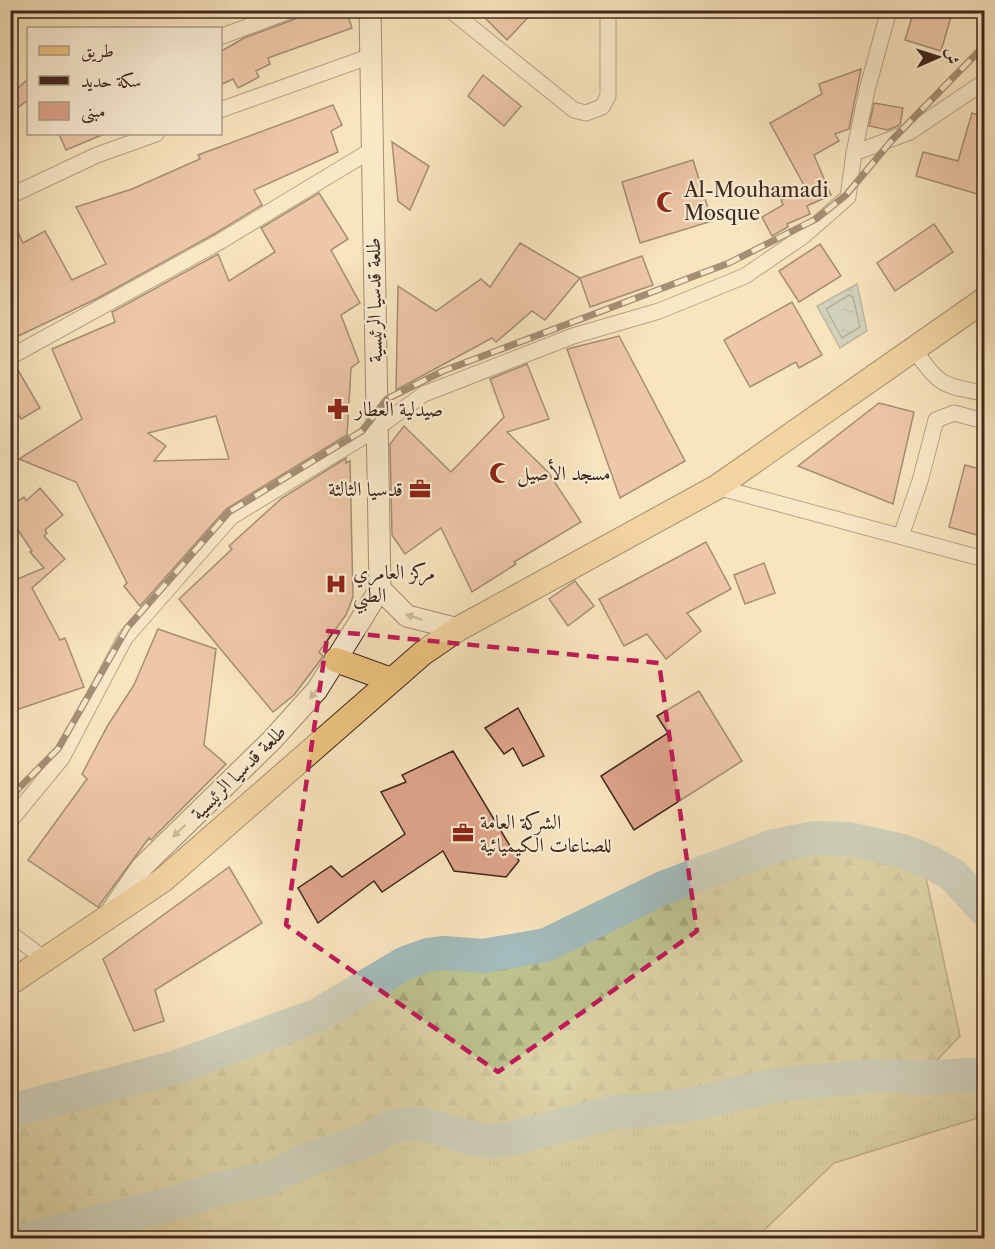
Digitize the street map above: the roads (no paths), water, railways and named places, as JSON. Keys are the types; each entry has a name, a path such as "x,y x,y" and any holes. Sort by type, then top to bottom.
{"main road":[{"name":"طلعة قدسيا الرئيسية","path":"107,918 142,867 273,739 317,690 380,589 370,151 370,10"},
{"path":"10,983 163,880 423,653 458,629 717,487 984,300"},
{"path":"380,589 407,616 458,629"},
{"path":"336,660 391,680"}],"street":[{"path":"222,36 292,10"},
{"path":"450,10 574,110 586,113 602,107 608,96 608,10"},
{"path":"10,821 62,758 125,638 231,517 376,429 424,394 573,336 659,311 745,276 802,237 848,197 867,90 890,10"},
{"path":"222,109 371,56"},
{"path":"854,153 910,132 984,82"},
{"path":"10,196 97,155 153,135"},
{"path":"10,357 221,241 370,151"},
{"path":"914,349 930,371 946,386 984,393"},
{"path":"901,536 920,481 936,420 954,413 984,421"},
{"path":"717,487 984,559"},
{"path":"10,933 46,960"}],"water":[{"path":"857,284 867,331 840,348 817,306"}],"waterway":[{"path":"10,1111 174,1068 318,1015 405,963 428,955 445,953 483,956 546,945 663,888 774,846 816,838 849,839 903,851 934,864 954,876 984,909"},
{"path":"32,1238 160,1207 225,1187 267,1179 310,1159 366,1141 392,1126 412,1124 435,1127 477,1140 490,1141 511,1139 614,1112 642,1111 699,1103 776,1085 884,1075 920,1078 984,1076"}],"railway":[{"path":"10,797 58,749 127,628 229,512 362,431 387,399 443,371 729,263 816,219 846,195 893,139 984,46"}],"place":[{"name":"Al-Mouhamadi Mosque","path":"667,202"},
{"name":"صيدلية العطار","path":"338,409"},
{"name":"مسجد الأصيل","path":"500,473"},
{"name":"قدسيا الثالثة","path":"420,489"},
{"name":"مركز العامري الطبي","path":"336,584"},
{"name":"الشركة العامة للصناعات الكيميائية","path":"463,833"}]}
